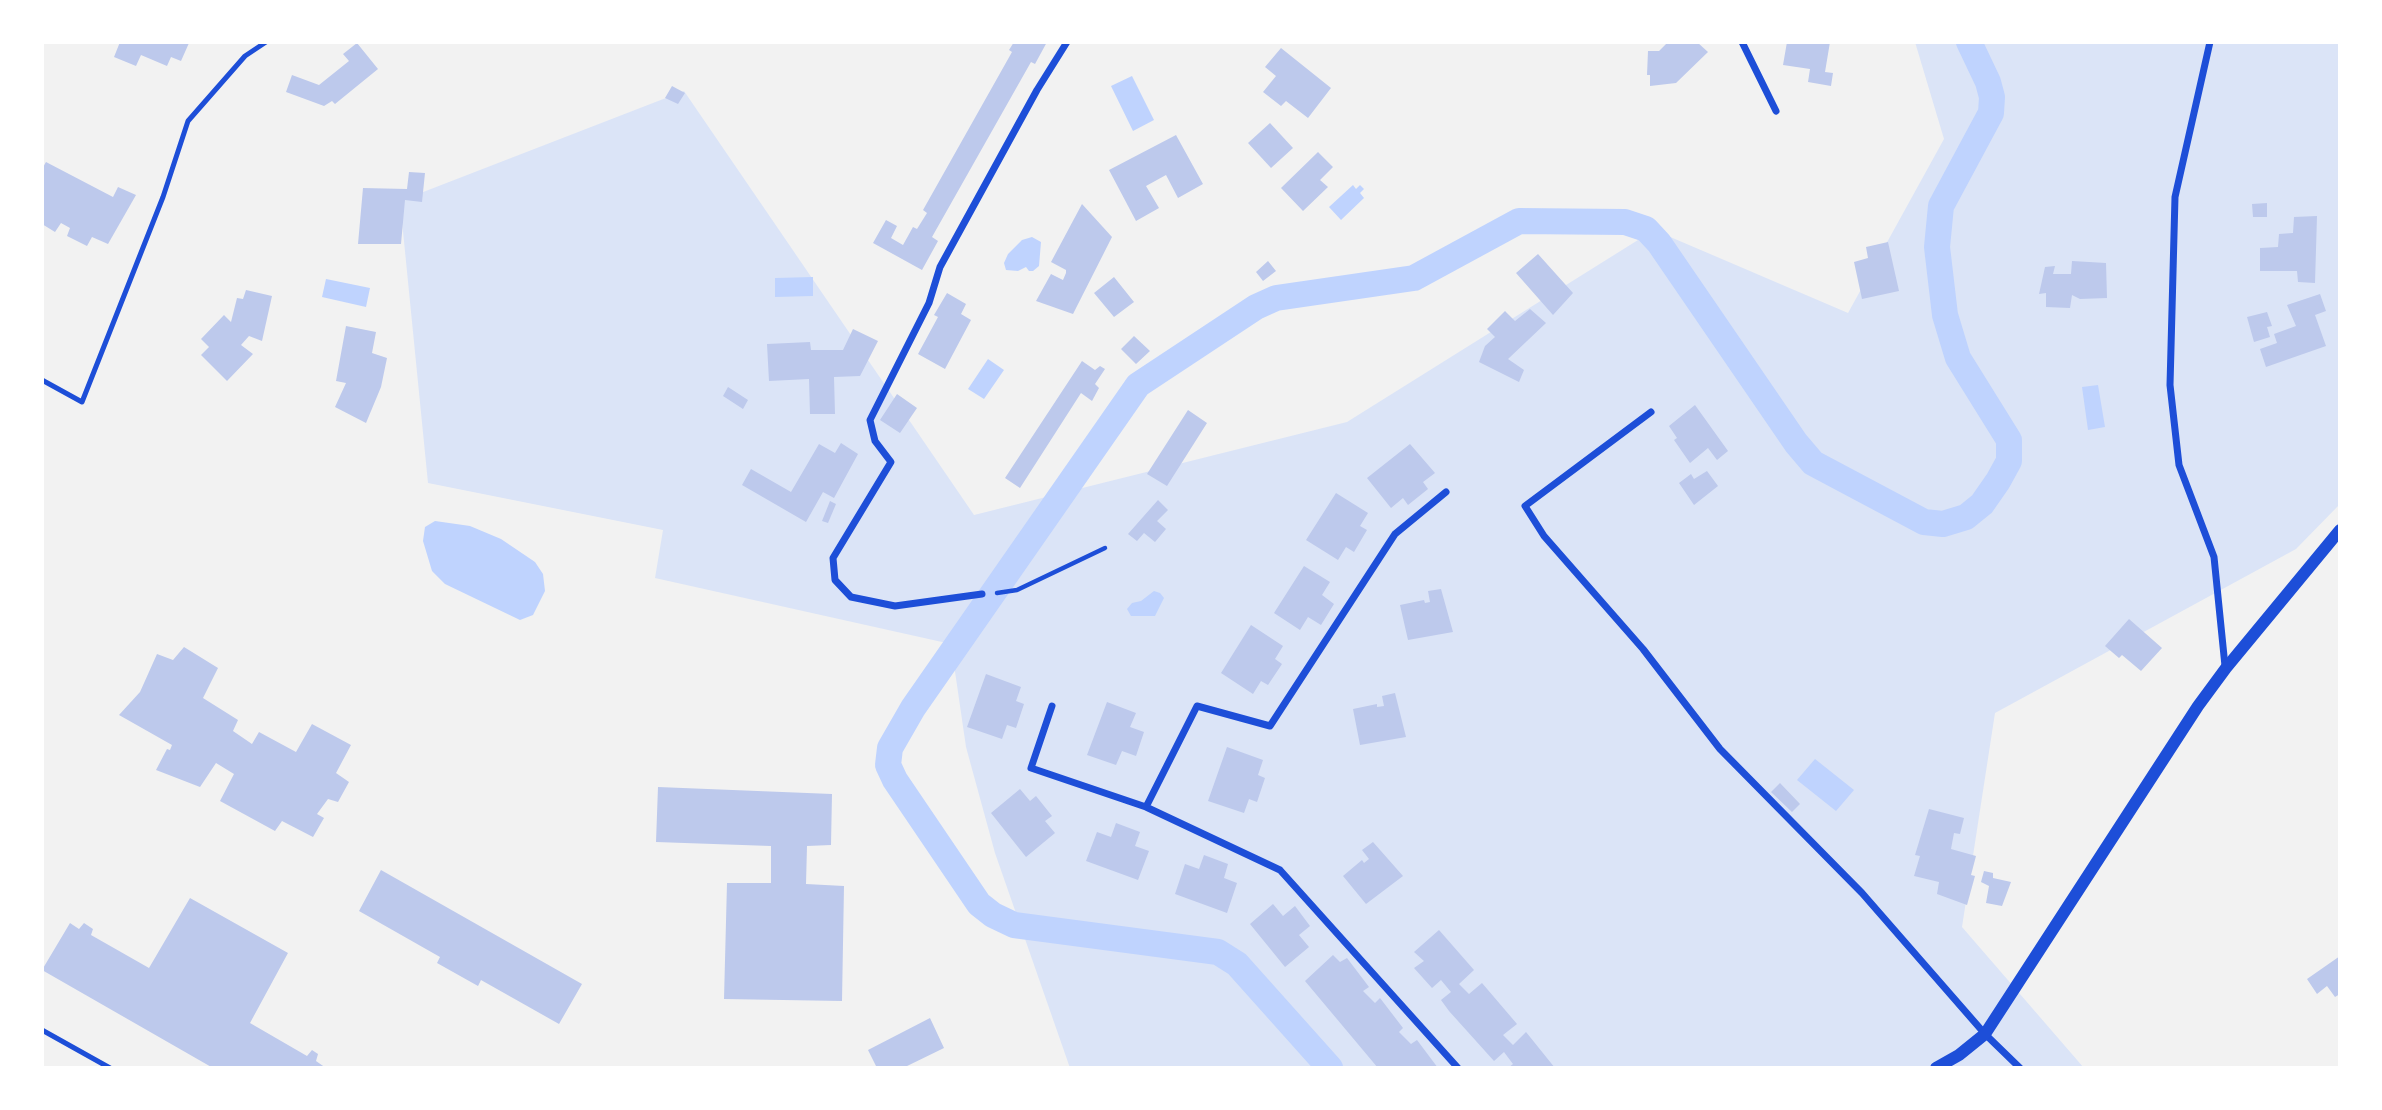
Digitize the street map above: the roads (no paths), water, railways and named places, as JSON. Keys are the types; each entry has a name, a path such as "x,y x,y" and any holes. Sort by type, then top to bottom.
{"street":[{"path":"982,593 894,606 851,597 835,580 833,558 891,462 874,441 870,420 929,303 940,267 1037,90 1067,42"},
{"path":"1742,42 1776,111"},
{"path":"2210,42 2175,197 2170,385 2179,465 2214,557 2226,668"},
{"path":"1651,412 1525,506 1544,536 1643,649 1720,748 1862,893 1984,1034 2020,1068"},
{"path":"1146,807 1197,706 1270,726 1395,534 1446,492"},
{"path":"1936,1068 1959,1055 1984,1034 2198,706 2340,530"},
{"path":"1052,706 1031,768 1146,807 1280,870 1458,1068"}],"lane":[{"path":"42,380 82,402 163,197 187,121 244,56 266,42"},
{"path":"42,1030 110,1068"}],"water":[{"path":"1132,76 1154,120 1133,131 1111,86"},
{"path":"1353,185 1356,189 1360,185 1364,189 1360,193 1364,198 1341,220 1329,207"},
{"path":"1032,237 1041,242 1039,266 1033,271 1026,267 1018,271 1006,270 1004,263 1008,254 1022,240"},
{"path":"813,277 813,296 775,297 775,278"},
{"path":"326,279 370,288 366,307 322,297"},
{"path":"988,359 1004,370 984,399 968,389"},
{"path":"2098,385 2105,427 2088,430 2082,387"},
{"path":"435,521 470,526 501,539 535,562 543,574 545,591 533,615 520,620 445,584 432,571 423,541 425,527"},
{"path":"1154,591 1164,598 1155,616 1131,616 1127,609 1132,603 1141,601"},
{"path":"1815,759 1854,790 1836,811 1797,780"}],"waterway":[{"path":"1330,1068 1237,964 1218,952 1014,925 993,915 979,904 895,780 888,765 890,748 913,708 1138,385 1256,307 1276,298 1414,278 1519,221 1625,222 1646,229 1659,243 1796,443 1813,463 1924,522 1943,524 1966,517 1982,504 2009,461 2009,440 1958,358 1945,315 1937,247 1941,206 1991,113 1992,97 1988,82 1969,42"}]}
